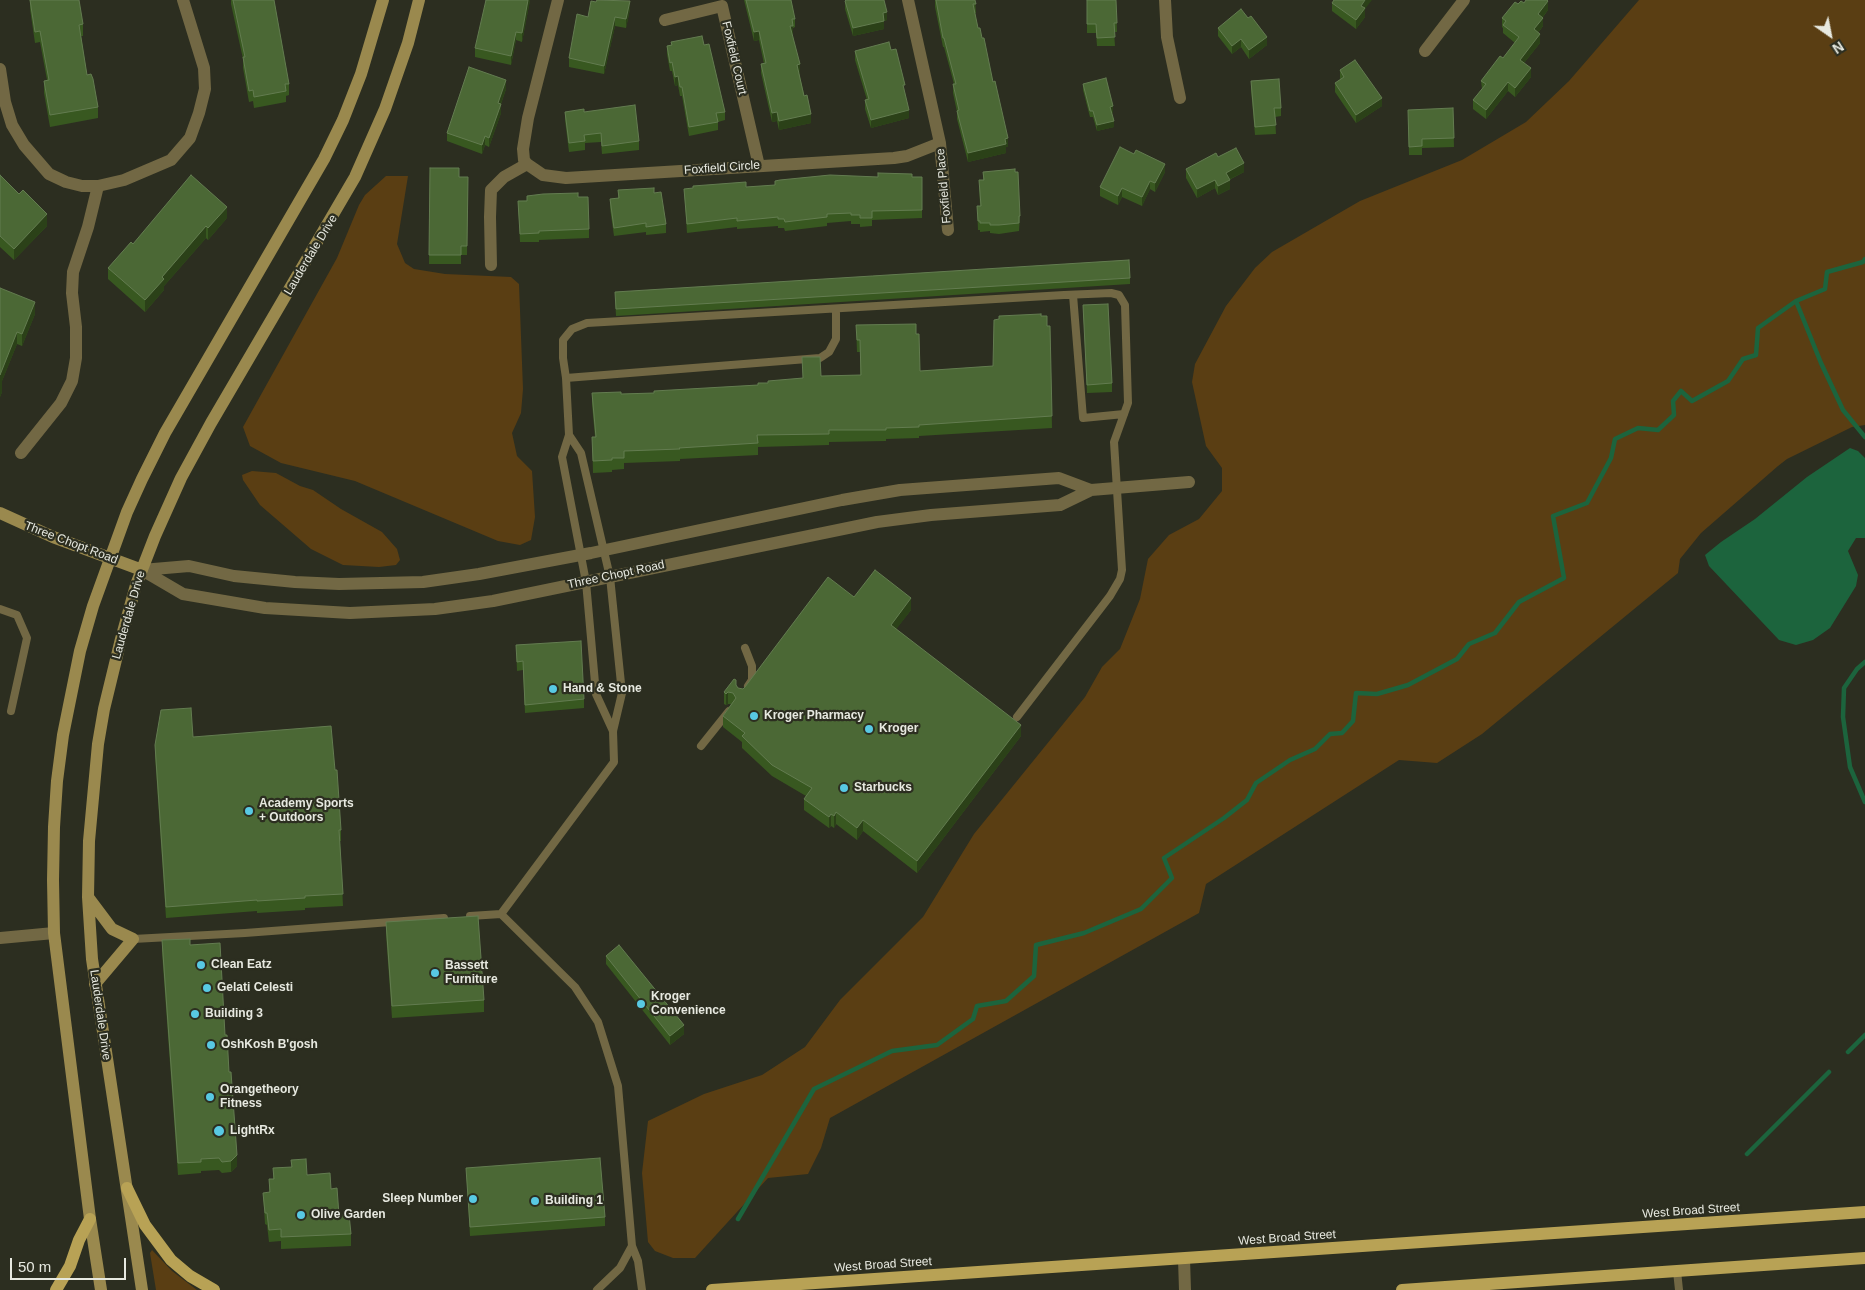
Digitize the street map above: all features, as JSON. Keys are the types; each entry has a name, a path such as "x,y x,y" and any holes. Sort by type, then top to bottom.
{"main road":[{"path":"101,1290 90,1218 54,933 54,827 63,735 80,651 93,606 138,487 166,433 324,159 343,120 361,74 383,0"},
{"name":"Lauderdale Drive","path":"142,1290 95,984 88,897 89,841 98,744 104,709 121,638 142,570 155,536 182,478 203,439 355,178 386,109 408,43 419,0"},
{"name":"Three Chopt Road","path":"0,513 53,537 142,570"},
{"path":"88,897 112,929 133,939 95,984"},
{"path":"127,1188 139,1215 170,1260 190,1276 214,1290"},
{"name":"West Broad Street","path":"712,1290 1865,1212"},
{"path":"56,1290 70,1266 79,1240 90,1218"},
{"path":"1402,1290 1478,1287 1865,1258"}],"street":[{"path":"0,69 5,102 12,125 24,145 49,174 66,182 82,186 98,186 124,180 171,160 190,138 199,113 205,89 204,68 183,0"},
{"path":"491,265 491,190 504,177 527,164 524,160 522,149 558,0"},
{"path":"908,0 940,143"},
{"path":"1165,0 1167,37 1180,98"},
{"path":"1426,51 1464,0"},
{"name":"Foxfield Court","path":"665,20 722,6 759,166"},
{"name":"Foxfield Circle","path":"527,164 543,175 566,178 894,158 907,156 940,143"},
{"name":"Foxfield Place","path":"940,143 948,230"},
{"path":"21,453 61,403 72,381 76,358 76,327 72,294 73,272 88,227 98,186"},
{"name":"Three Chopt Road","path":"142,570 190,566 234,576 295,582 339,584 395,583 461,577 580,555 832,502 900,490 1059,478 1092,490"},
{"name":"Three Chopt Road","path":"142,570 183,594 237,604 322,612 434,609 493,601 877,522 931,515 1060,505 1092,490 1190,482"},
{"path":"0,938 54,933"},
{"path":"1184,1259 1185,1290"}],"lane":[{"path":"613,731 596,694 586,582 562,457 569,434 563,340 572,329 587,323 1111,293 1119,295 1124,305 1128,403 1114,442 1122,570 1120,579 1113,592 1017,717"},
{"path":"1073,295 1083,418 1124,414"},
{"path":"566,378 820,358 829,352 836,339 836,310"},
{"path":"464,917 501,914 614,762 613,731 622,693 610,577 581,453 569,434"},
{"path":"0,609 17,615 27,638 11,711"},
{"path":"741,696 750,684 752,675 750,660 744,648"},
{"path":"701,746 730,709"},
{"path":"501,914 575,987 598,1022 618,1086 632,1246 638,1261 642,1290"},
{"path":"133,939 454,918"},
{"path":"597,1290 620,1268 632,1246"},
{"path":"1677,1271 1679,1290"}],"shaded area":[{"path":"1639,0 1865,0 1865,425 1852,427 1787,459 1778,466 1701,533 1680,559 1678,573 1482,734 1437,763 1399,760 1206,884 1199,913 830,1118 821,1148 808,1174 768,1178 695,1258 673,1258 655,1251 648,1242 642,1173 648,1121 704,1094 762,1075 805,1047 840,1000 923,917 974,834 1085,697 1102,667 1120,649 1140,599 1148,559 1169,535 1199,519 1222,491 1222,468 1206,446 1192,382 1195,364 1226,306 1255,268 1272,252 1360,201 1462,160 1526,122 1569,81"},
{"path":"386,176 408,176 397,244 405,263 414,269 445,274 511,277 519,284 523,389 521,413 512,433 517,456 532,471 535,517 531,540 520,545 498,541 355,481 281,463 250,446 243,427 337,258 359,205 365,195"},
{"path":"1850,448 1858,451 1865,458 1865,538 1856,538 1848,551 1858,575 1856,586 1830,628 1813,640 1796,645 1779,640 1709,566 1705,555 1755,519 1807,477"},
{"path":"252,471 276,473 300,486 313,490 341,509 382,532 397,549 400,560 396,565 379,567 343,565 311,549 260,505 243,480 242,475"},
{"path":"152,1250 172,1271 197,1290 156,1290 150,1253"}],"building":[{"path":"30,0 79,0 83,24 79,25 87,75 91,74 93,79 98,107 50,115 44,81 49,80 40,31 35,32"},
{"path":"233,0 274,0 289,84 285,84 286,91 254,97 253,90 249,91 243,57 245,57"},
{"path":"486,0 528,0 522,33 516,32 511,56 475,48"},
{"path":"597,0 630,1 626,19 615,17 604,66 569,58 577,14 588,17 591,1 596,2"},
{"path":"746,0 791,0 795,19 792,19 793,26 790,26 800,64 797,65 804,96 807,95 811,114 779,121 777,112 772,113 761,64 766,63 759,31 754,32"},
{"path":"846,0 884,0 887,12 883,13 884,21 853,28"},
{"path":"936,0 975,0 976,4 973,4 978,28 980,28 982,38 984,38 993,82 995,81 1008,138 1005,139 1006,144 968,153 957,111 959,110 953,84 956,84 943,38"},
{"path":"1087,0 1116,0 1117,23 1114,23 1115,37 1097,38 1096,24 1087,24"},
{"path":"1334,0 1365,0 1361,6 1365,8 1356,20 1332,3"},
{"path":"1526,0 1548,1 1538,14 1543,18 1534,29 1540,34 1520,60 1531,68 1515,88 1508,82 1486,110 1473,100 1486,84 1481,81 1500,56 1503,58 1519,37 1503,25 1506,21 1502,18 1515,2 1518,4 1521,1 1524,3"},
{"path":"1241,9 1248,18 1251,16 1267,37 1249,50 1241,39 1232,46 1218,28"},
{"path":"702,36 704,45 709,44 725,112 716,113 718,122 689,127 682,87 680,87 678,76 675,77 667,46 672,45 671,42"},
{"path":"889,42 891,50 896,49 909,110 871,120 865,100 869,99 855,51"},
{"path":"1355,60 1382,98 1356,115 1335,83 1344,77 1340,70"},
{"path":"469,67 506,80 498,103 501,104 489,138 485,136 482,145 447,133"},
{"path":"1106,78 1113,106 1110,107 1114,121 1097,125 1093,111 1090,111 1083,84"},
{"path":"1279,79 1281,108 1274,108 1276,125 1255,127 1251,81"},
{"path":"635,105 639,141 602,146 601,133 584,135 585,141 569,143 565,112 584,109 584,112"},
{"path":"1453,108 1454,138 1422,139 1422,146 1409,147 1408,110"},
{"path":"1120,147 1134,154 1136,150 1165,164 1155,183 1150,181 1142,197 1122,188 1118,196 1100,187"},
{"path":"1236,148 1244,163 1226,173 1230,180 1218,186 1215,180 1197,189 1186,169 1216,153 1218,157"},
{"path":"430,168 459,168 459,177 468,177 467,246 461,246 461,255 429,255"},
{"path":"1015,169 1015,172 1018,172 1019,223 990,225 990,223 980,223 978,221 977,206 981,206 979,180 984,180 983,172"},
{"path":"878,173 912,174 912,177 922,177 922,210 872,211 872,218 860,218 860,215 851,215 851,213 827,214 827,217 785,222 784,219 778,219 778,217 737,221 737,218 687,224 684,189 693,188 693,186 746,182 746,187 775,185 775,181 780,180 830,175 878,177"},
{"path":"0,175 19,194 23,190 47,214 14,249 0,236"},
{"path":"191,175 227,207 208,228 206,226 162,277 164,279 145,300 108,268 131,242 133,244"},
{"path":"654,188 654,193 661,192 666,224 646,227 646,223 614,228 610,199 619,198 618,190"},
{"path":"578,193 578,197 588,197 589,229 539,231 539,233 520,234 518,201 527,201 527,196"},
{"path":"1129,260 1130,278 616,309 615,292"},
{"path":"0,288 35,302 22,334 17,332 0,375"},
{"path":"1108,304 1112,383 1087,385 1083,305"},
{"path":"1041,314 1041,316 1047,316 1047,326 1050,326 1052,416 919,425 919,427 886,428 886,430 829,430 829,434 757,435 758,443 624,451 624,458 593,461 592,437 596,437 592,393 654,393 654,391 758,385 758,383 768,383 768,381 803,378 802,357 820,357 821,376 861,375 860,340 857,340 856,325 916,324 916,334 919,334 920,371 993,366 994,320 999,319 999,316"},
{"name":"Kroger","path":"875,570 911,598 891,625 1021,725 917,861 863,820 857,828 836,812 834,816 831,814 829,817 804,799 812,788 772,765 742,736 745,733 723,716 736,698 733,693 728,692 726,694 724,692 734,679 738,688 743,689 745,687 828,577 854,597"},
{"name":"Hand & Stone","path":"581,641 584,699 525,705 523,661 517,662 516,645"},
{"name":"Academy Sports + Outdoors","path":"191,708 193,737 331,726 335,770 337,770 343,894 166,907 155,745 161,710"},
{"name":"Bassett Furniture","path":"478,916 484,1000 392,1006 386,922"},
{"path":"190,939 190,945 220,943 225,1035 227,1035 229,1072 231,1072 237,1155 231,1161 222,1162 219,1158 201,1159 201,1162 178,1163 162,940"},
{"path":"619,945 684,1025 670,1036 606,956"},
{"name":"Building 1","path":"600,1158 605,1217 470,1227 466,1168"},
{"name":"Olive Garden","path":"306,1159 307,1175 330,1173 331,1189 337,1188 339,1215 349,1214 351,1234 281,1237 281,1229 269,1230 263,1193 270,1192 269,1179 274,1179 273,1168 292,1167 291,1160"}],"waterway":[{"path":"738,1219 814,1089 892,1051 937,1045 973,1019 977,1006 1006,1001 1034,976 1036,945 1084,933 1141,909 1172,878 1164,858 1224,818 1247,800 1256,783 1290,760 1315,749 1330,734 1342,733 1353,721 1356,693 1377,694 1408,685 1457,659 1469,644 1495,633 1519,602 1564,578 1553,516 1587,503 1611,458 1615,439 1638,428 1658,430 1674,415 1673,401 1681,391 1692,401 1728,381 1743,359 1756,355 1758,328 1796,301 1825,289 1827,272 1863,262 1865,259"},
{"path":"1796,301 1821,363 1843,410 1865,437"},
{"path":"1865,662 1857,669 1844,688 1843,717 1850,767 1865,802"},
{"path":"1848,1052 1865,1035"},
{"path":"1747,1154 1829,1072"}],"place":[{"name":"Hand & Stone","path":"553,689"},
{"name":"Kroger Pharmacy","path":"754,716"},
{"name":"Kroger","path":"869,729"},
{"name":"Starbucks","path":"844,788"},
{"name":"Academy Sports + Outdoors","path":"249,811"},
{"name":"Clean Eatz","path":"201,965"},
{"name":"Bassett Furniture","path":"435,973"},
{"name":"Gelati Celesti","path":"207,988"},
{"name":"Kroger Convenience","path":"641,1004"},
{"name":"Building 3","path":"195,1014"},
{"name":"OshKosh B'gosh","path":"211,1045"},
{"name":"Orangetheory Fitness","path":"210,1097"},
{"name":"LightRx","path":"219,1131"},
{"name":"Sleep Number","path":"473,1199"},
{"name":"Building 1","path":"535,1201"},
{"name":"Olive Garden","path":"301,1215"}]}
